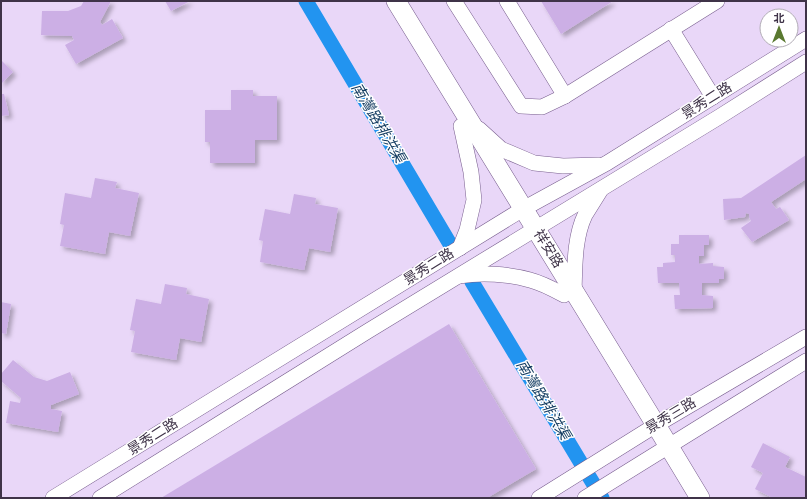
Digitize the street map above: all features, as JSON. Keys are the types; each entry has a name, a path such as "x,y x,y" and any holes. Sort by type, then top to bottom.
{"main road":[{"name":"祥安路","path":"385,1 466,124"},
{"name":"祥安路","path":"396,1 466,124 652,428 688,498"},
{"name":"祥安路","path":"664,449 700,498"}],"street":[{"path":"454,1 521,106 542,107 565,96 717,1"},
{"path":"507,1 565,96"},
{"path":"671,29 714,97"},
{"name":"景秀二路","path":"53,498 519,211 607,163 806,39"},
{"name":"景秀二路","path":"100,498 455,277 719,117 806,62"},
{"path":"466,124 502,149 534,163 564,166 593,166 607,163"},
{"path":"460,248 467,230 474,200 466,124"},
{"path":"455,277 475,274 529,279 569,294 579,234 585,216 601,189"},
{"name":"景秀三路","path":"539,498 610,453 806,337"},
{"name":"景秀三路","path":"585,498 806,361"}],"building":[{"path":"84,1 111,1 100,22 102,25 112,19 123,38 76,64 65,45 74,40 72,36 41,35 42,11 68,11 81,6"},
{"path":"165,1 190,1 171,11"},
{"path":"541,1 613,1 561,34"},
{"path":"1,60 13,72 1,84"},
{"path":"231,90 253,90 253,96 277,96 277,140 255,140 255,163 210,163 210,142 205,142 205,110 231,110"},
{"path":"1,94 4,94 9,115 1,116"},
{"path":"806,155 806,179 771,202 776,209 780,207 789,220 752,242 741,228 751,221 749,214 746,213 745,217 724,220 723,199 741,198"},
{"path":"95,178 117,182 115,188 139,193 130,236 109,232 105,254 60,246 64,225 60,224 65,193 91,198"},
{"path":"294,194 316,198 315,204 338,208 330,252 309,248 304,270 260,262 263,241 259,240 265,209 290,214"},
{"path":"679,235 709,235 709,245 704,245 704,256 699,256 699,264 713,263 713,266 724,267 724,279 719,279 719,283 702,283 702,295 713,296 713,308 675,309 674,295 680,295 679,283 658,283 657,267 663,267 663,263 675,262 675,255 671,255 671,244 679,244"},
{"path":"165,284 187,288 186,294 209,299 201,342 180,338 176,360 131,352 135,331 130,330 136,299 161,304"},
{"path":"1,302 11,304 6,334 1,333"},
{"path":"449,324 536,469 487,498 161,498"},
{"path":"13,360 34,377 47,381 70,372 79,394 51,405 51,409 62,411 58,432 6,423 10,401 20,403 21,398 1,381 1,374"},
{"path":"763,443 790,457 785,467 806,477 806,498 773,498 755,489 763,473 751,467"}],"waterway":[{"name":"南灣路排洪渠","path":"306,1 450,244"},
{"name":"南灣路排洪渠","path":"472,282 602,498"}]}
